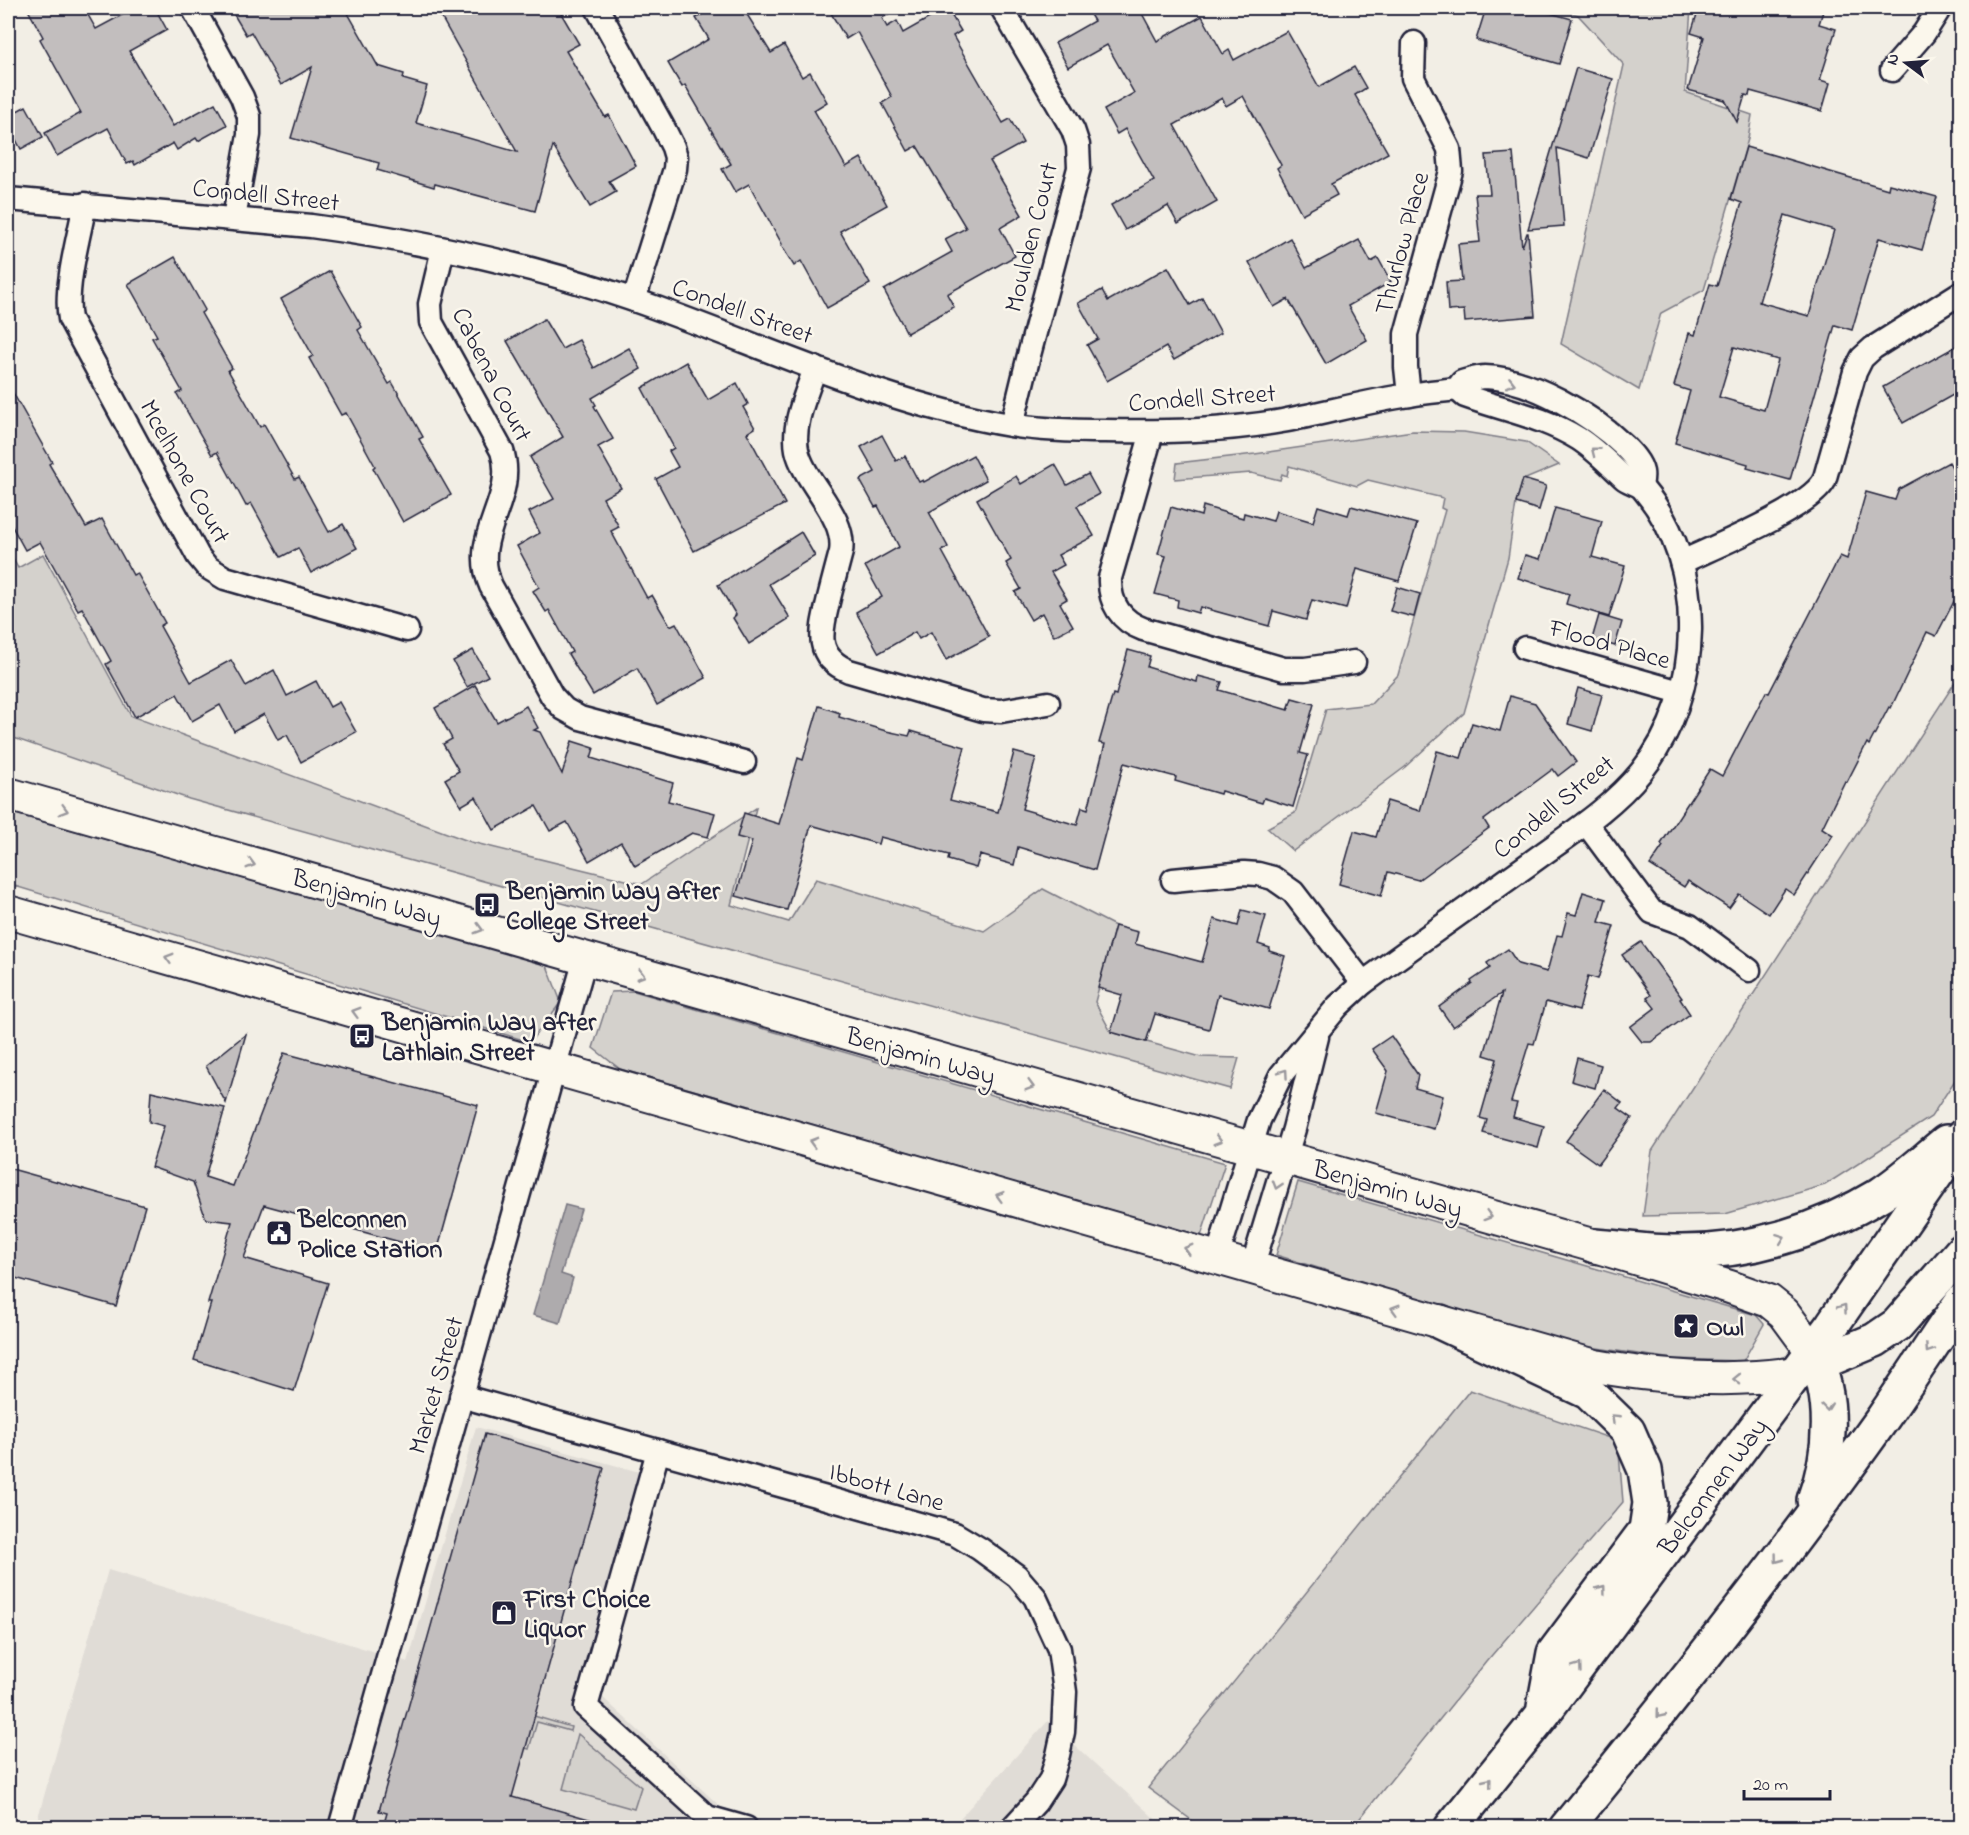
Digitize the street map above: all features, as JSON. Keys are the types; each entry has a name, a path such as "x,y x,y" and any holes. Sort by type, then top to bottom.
{"main road":[{"name":"Benjamin Way","path":"8,794 1595,1246 1730,1287 1769,1301 1784,1313 1809,1363"},
{"path":"8,912 1595,1366 1636,1373 1738,1379 1809,1363 1875,1340 1897,1325 1962,1251"},
{"path":"1595,1246 1677,1252 1724,1250 1768,1243 1835,1219 1883,1193 1962,1130"},
{"name":"Belconnen Way","path":"1451,1827 1543,1714 1809,1363 1832,1325 1962,1137"},
{"path":"1566,1827 1670,1701 1806,1523 1884,1416 1962,1301"},
{"path":"1440,1322 1588,1392 1628,1431 1645,1470 1650,1503 1646,1530 1554,1653 1543,1714"},
{"path":"1806,1523 1824,1475 1829,1427 1827,1402 1809,1363"}],"street":[{"path":"193,8 242,97 249,116 249,135 234,218"},
{"path":"597,8 664,129 676,156 671,184 634,300"},
{"name":"Moulden Court","path":"1002,8 1073,130 1077,138 1079,157 1079,168 1012,425"},
{"path":"1892,70 1924,33 1940,8"},
{"name":"Thurlow Place","path":"1409,395 1406,334 1451,171 1449,149 1413,78 1414,43"},
{"name":"Condell Street","path":"8,199 234,218 354,232 444,249 572,281 634,300 916,403 1012,425 1054,430 1152,432 1230,429 1282,421 1409,395 1457,389 1462,382 1485,377 1526,387 1566,404 1600,426 1629,451 1642,470 1641,486 1658,509 1678,548 1687,592 1691,643 1680,692 1666,729 1642,771 1586,823 1363,983 1338,1006 1281,1075 1258,1120 1217,1258"},
{"name":"Mcelhone Court","path":"84,204 70,288 68,309 70,319 198,556 207,567 225,578 407,630"},
{"name":"Cabena Court","path":"444,249 430,304 431,322 502,451 506,468 505,483 486,543 485,567 491,586 552,696 564,709 580,718 744,762"},
{"path":"1682,562 1760,525 1816,493 1824,481 1855,372 1862,358 1873,348 1962,292"},
{"path":"815,368 797,427 796,441 802,462 838,526 842,538 841,552 821,635 824,650 829,658 849,671 976,709 1001,711 1048,703"},
{"path":"1152,432 1110,578 1112,598 1120,614 1131,624 1143,629 1277,668 1305,669 1354,662"},
{"name":"Flood Place","path":"1525,648 1680,692"},
{"path":"1586,823 1652,912 1690,926 1749,970"},
{"path":"1173,880 1244,873 1273,878 1293,892 1363,983"},
{"name":"Market Street","path":"340,1827 585,959"},
{"name":"Condell Street","path":"1252,1268 1285,1159 1318,1032"},
{"name":"Ibbott Lane","path":"461,1396 955,1534 988,1554 1017,1576 1035,1597 1059,1649 1065,1692 1063,1732 1051,1779 1036,1803 1012,1827"},
{"path":"658,1451 586,1707 707,1817 746,1827"}],"shaded area":[{"path":"1556,8 1691,8 1685,92 1752,115 1748,139 1704,290 1661,313 1639,390 1561,344 1624,65 1578,15"},
{"path":"1413,431 1464,432 1526,442 1559,465 1523,480 1516,503 1508,558 1464,713 1405,767 1293,851 1267,828 1295,813 1326,709 1371,704 1398,675 1445,510 1441,508 1443,498 1368,480 1357,486 1289,466 1287,476 1282,474 1280,480 1251,473 1175,479 1177,463"},
{"path":"8,550 18,568 43,554 131,716 471,842 642,884 756,808 731,905 789,922 816,879 984,931 1043,889 1115,926 1095,1002 1111,1032 1201,1057 1239,1058 1230,1089 189,799 8,736"},
{"path":"1961,673 1961,1071 1931,1117 1825,1185 1725,1214 1643,1216 1652,1151"},
{"path":"8,812 546,963 561,1002 530,1042 8,884"},
{"path":"634,991 1225,1163 1201,1236 620,1069 593,1048 611,992"},
{"path":"1298,1182 1756,1315 1764,1324 1743,1361 1673,1359 1562,1343 1276,1255"},
{"path":"565,1205 581,1209 561,1274 573,1278 560,1323 533,1315"},
{"path":"1470,1390 1618,1441 1623,1502 1486,1662 1353,1827 1201,1827 1148,1788"},
{"path":"476,1427 643,1473 585,1681 723,1809 785,1827 35,1828 108,1570 408,1662"},
{"path":"534,1716 571,1727 570,1731 537,1722 529,1749 525,1748"},
{"path":"1048,1721 1164,1827 951,1828"},
{"path":"578,1734 641,1787 634,1809 563,1789"}],"building":[{"path":"27,8 84,8 96,29 135,8 155,8 167,30 129,51 173,126 215,103 227,125 198,141 196,138 177,150 173,143 135,165 133,161 127,164 108,128 57,156 45,133 81,113 40,39 43,37"},
{"path":"230,8 345,8 378,66 404,74 403,79 427,86 416,123 517,152 436,8 558,8 579,44 566,51 605,117 609,115 636,166 609,181 616,192 590,207 553,146 535,211 435,184 434,187 377,170 379,163 291,138 312,67 281,85 251,32 246,35"},
{"path":"713,8 743,8 771,53 784,45 802,77 810,72 827,102 814,110 846,167 861,158 887,205 840,231 870,284 827,308 801,261 794,266 749,184 735,192 722,169 731,164 685,85 682,87 668,63 709,39 696,18"},
{"path":"828,8 899,8 882,18 887,27 897,21 903,33 947,8 961,31 953,36 1003,123 1010,119 1023,143 990,161 1022,215 1000,228 1015,256 947,294 954,307 907,333 884,290 952,252 945,239 966,228 917,146 908,151 882,103 892,97 857,32 846,39"},
{"path":"1086,8 1139,8 1157,41 1202,16 1223,54 1229,50 1234,60 1287,31 1319,87 1354,67 1366,88 1355,95 1388,153 1331,184 1337,195 1302,214 1277,168 1281,165 1243,96 1226,106 1222,98 1174,125 1217,202 1178,224 1168,206 1125,230 1111,205 1154,181 1125,129 1117,134 1104,110 1134,93 1107,45 1068,67 1055,43 1094,21"},
{"path":"1486,8 1532,8 1572,19 1559,64 1476,40"},
{"path":"1699,8 1824,8 1819,24 1836,29 1820,80 1830,83 1822,111 1750,91 1749,96 1745,95 1737,122 1725,100 1688,90 1704,37 1691,33"},
{"path":"1576,68 1613,79 1589,158 1557,148 1564,226 1528,229"},
{"path":"26,106 43,137 21,149 8,125 8,116"},
{"path":"1746,147 1888,189 1889,184 1937,197 1922,250 1879,238 1852,330 1835,325 1790,480 1747,468 1748,464 1675,443 1690,391 1674,386 1689,333 1695,335 1710,284 1717,286 1742,203 1731,199","holes":["1785,215 1834,230 1809,316 1759,302","1734,347 1778,360 1764,410 1719,397"]},
{"path":"1513,153 1522,247 1528,233 1535,316 1465,322 1464,310 1448,311 1446,282 1462,281 1458,244 1480,242 1475,194 1490,194 1486,155"},
{"path":"1290,238 1306,268 1359,240 1371,262 1378,258 1391,282 1348,306 1367,340 1326,364 1288,299 1274,307 1249,262"},
{"path":"175,257 205,310 201,313 232,368 228,370 260,427 264,424 295,479 299,477 329,532 343,524 357,548 311,573 298,548 281,557 251,503 246,506 217,452 212,455 177,394 182,391 152,338 157,336 128,284"},
{"path":"1168,267 1190,305 1202,298 1221,333 1174,360 1166,347 1107,381 1087,345 1098,339 1078,303 1102,290 1108,301"},
{"path":"330,271 362,327 358,330 389,384 392,382 423,437 419,439 451,495 403,522 346,413 341,415 309,358 313,356 281,299"},
{"path":"544,319 562,349 579,340 594,368 629,348 641,369 592,398 596,405 594,406 613,439 598,447 621,488 603,498 619,527 611,531 647,598 652,595 670,626 676,623 706,678 657,705 637,668 593,695 568,654 572,652 549,610 546,612 533,591 539,587 517,546 540,533 529,512 554,499 530,457 563,437 507,341"},
{"path":"1962,343 1962,390 1903,423 1883,387"},
{"path":"686,362 708,400 737,383 748,404 743,407 755,428 747,433 785,504 694,551 656,479 678,467 669,451 674,448 642,388"},
{"path":"8,384 52,462 49,464 86,527 102,519 133,575 137,573 165,623 160,626 191,682 231,660 246,686 274,670 287,696 316,681 330,707 339,702 356,732 301,762 287,735 278,740 264,714 234,731 220,705 192,721 177,694 135,717 106,664 111,661 82,608 78,610 40,542 25,550 8,519"},
{"path":"882,435 896,461 905,456 919,482 923,480 924,482 973,455 986,480 929,512 948,547 942,551 989,637 946,660 931,632 919,639 915,632 879,653 856,612 882,597 865,566 899,547 878,506 875,507 860,480 875,472 861,447"},
{"path":"1949,462 1962,485 1962,586 1936,636 1927,632 1891,708 1889,707 1869,745 1867,743 1847,782 1845,781 1822,828 1833,835 1794,895 1785,889 1769,914 1739,894 1729,908 1688,881 1684,887 1650,865 1663,846 1661,844 1710,769 1722,776 1766,692 1769,693 1840,556 1847,559 1866,492 1895,500 1899,489"},
{"path":"1055,464 1067,485 1088,474 1099,494 1077,506 1094,536 1058,555 1064,565 1051,572 1067,599 1060,603 1073,626 1054,636 1042,613 1031,620 1015,592 1021,589 1006,563 1011,560 977,499 1016,476 1021,484"},
{"path":"1523,479 1546,486 1539,510 1516,503"},
{"path":"1203,506 1243,518 1244,513 1273,521 1276,511 1313,522 1318,506 1348,515 1351,506 1417,524 1399,581 1357,569 1346,609 1312,600 1306,620 1273,611 1269,626 1200,607 1198,613 1177,607 1178,600 1155,594 1166,556 1158,554 1171,507 1201,516"},
{"path":"1555,508 1602,521 1592,557 1625,566 1609,617 1566,604 1569,594 1518,578 1525,555 1540,559"},
{"path":"801,532 815,556 769,584 790,618 749,644 733,618 736,615 718,585"},
{"path":"1397,587 1420,594 1414,617 1390,611"},
{"path":"1599,615 1622,622 1615,646 1592,639"},
{"path":"473,650 488,676 467,687 453,661"},
{"path":"1128,650 1150,656 1147,667 1197,682 1198,676 1222,682 1219,690 1288,710 1292,698 1314,704 1300,753 1308,755 1293,807 1264,798 1262,803 1221,791 1220,794 1175,781 1176,777 1124,763 1095,870 1018,847 1014,865 980,855 976,868 948,860 949,855 880,837 878,844 811,825 787,910 736,896 752,841 737,837 744,813 779,824 798,758 803,760 819,706 840,713 839,717 886,731 909,736 911,731 965,747 950,800 998,812 1014,752 1036,758 1022,809 1077,825 1082,807 1088,809 1105,744 1099,743 1113,694 1116,695"},
{"path":"475,685 497,722 526,706 538,728 534,730 540,732 562,774 572,741 594,748 591,758 673,783 668,801 715,813 708,837 692,833 635,866 621,842 589,861 567,822 550,831 536,806 494,830 476,797 461,806 445,779 459,771 443,744 452,739 435,708"},
{"path":"1578,688 1602,695 1592,731 1568,724"},
{"path":"1510,696 1535,703 1576,762 1558,776 1553,769 1484,820 1489,828 1418,880 1388,872 1381,896 1339,884 1354,831 1376,837 1387,801 1420,811 1437,751 1461,758 1472,723 1500,731"},
{"path":"1583,892 1606,899 1599,922 1614,926 1598,979 1588,976 1579,1011 1546,1002 1534,1044 1529,1043 1511,1102 1517,1103 1513,1117 1544,1126 1538,1148 1483,1133 1487,1120 1480,1118 1497,1059 1484,1055 1502,993 1453,1027 1439,1007 1490,968 1487,963 1508,949 1518,964 1547,972 1557,935 1562,936 1568,913 1576,915"},
{"path":"1242,910 1266,916 1258,944 1270,948 1269,951 1285,956 1269,1009 1218,995 1209,1029 1155,1014 1146,1042 1111,1032 1122,995 1098,988 1115,926 1138,932 1135,944 1202,962 1214,919 1238,926"},
{"path":"1641,942 1682,998 1680,999 1690,1014 1651,1042 1642,1042 1630,1027 1655,1008 1647,998 1651,995 1622,955"},
{"path":"246,1034 226,1103 206,1066"},
{"path":"1391,1036 1418,1075 1415,1088 1443,1096 1434,1129 1376,1113 1388,1071 1372,1049"},
{"path":"284,1053 478,1105 437,1252 264,1205 244,1258 328,1283 294,1391 194,1360 232,1222 206,1219 193,1182 151,1167 164,1126 149,1122 151,1091 225,1108 205,1177 233,1186"},
{"path":"1577,1058 1601,1065 1595,1088 1571,1081"},
{"path":"1604,1089 1622,1103 1618,1108 1632,1118 1598,1164 1566,1141"},
{"path":"8,1168 145,1206 116,1306 8,1276"},
{"path":"485,1434 604,1468 512,1797 596,1821 595,1827 383,1827 387,1813 379,1811"}],"place":[{"name":"Benjamin Way after College Street","path":"487,905"},
{"name":"Benjamin Way after Lathlain Street","path":"362,1036"},
{"name":"Belconnen Police Station","path":"279,1233"},
{"name":"Owl","path":"1686,1326"},
{"name":"First Choice Liquor","path":"504,1613"}]}
